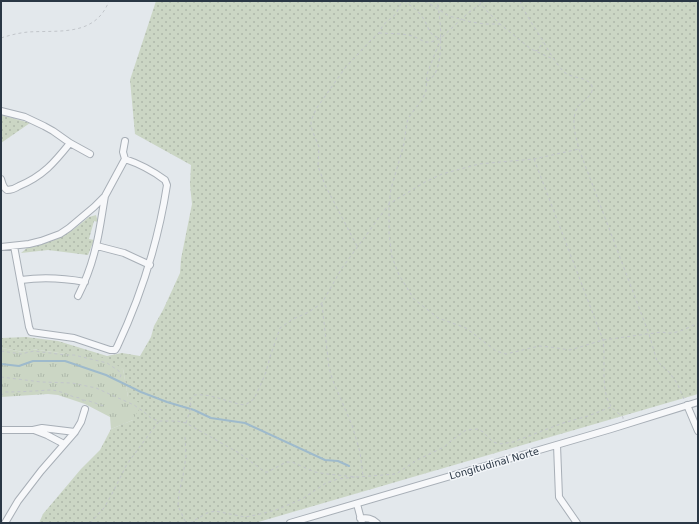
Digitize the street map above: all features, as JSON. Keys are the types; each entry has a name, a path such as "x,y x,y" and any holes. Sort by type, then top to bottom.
{"street":[{"path":"1,111 34,121 90,154"},
{"path":"1,247 41,241 60,234 88,213 105,196 125,159 123,152 125,141"},
{"path":"1,179 3,186 8,190 28,183 46,171 70,143"},
{"path":"14,246 31,332 74,338 112,351 115,350 118,347 127,327 150,265 167,185 165,180 156,174 125,159"},
{"path":"78,296 85,282 93,258 105,196"},
{"path":"88,213 96,212 99,214 101,220"},
{"path":"96,246 124,254 150,265"},
{"path":"21,280 53,278 85,282"},
{"name":"Longitudinal Norte","path":"290,523 623,426 698,402"},
{"path":"687,405 698,431"},
{"path":"5,523 18,501 75,432 81,422 85,409"},
{"path":"1,430 32,430 42,428 75,432"},
{"path":"32,430 47,435 64,444"},
{"path":"557,445 559,497 577,523"},
{"path":"357,504 361,521 369,518 377,523"}],"path":[{"path":"1,38 26,32 70,31 87,26 96,20 105,10 109,1"},
{"path":"357,247 325,185 318,166 319,147 311,125 316,108 345,68 379,33 383,25 396,14 403,1 424,18 432,35 436,38 441,38"},
{"path":"424,1 449,16 461,20 485,24 500,24"},
{"path":"426,82 435,75 439,64 441,38 437,1"},
{"path":"478,1 500,24 535,52 554,60"},
{"path":"379,33 402,34 431,42 441,38 468,13 485,1"},
{"path":"520,1 554,60 563,71 568,75 587,80 591,85 592,90 589,96 577,108 574,116 573,126 579,149 649,334 657,361 669,372 677,383 687,405"},
{"path":"441,38 428,70 426,90 423,98 407,122 404,144 391,189 389,204 389,234 392,257 399,275 414,299 438,318 466,328 496,351 506,354 540,346 570,350 603,340 662,332 666,334 675,333 698,323"},
{"path":"535,52 544,42"},
{"path":"186,423 190,400 194,395 202,394 235,404 245,405 254,399 266,372 280,328 322,303 342,268 389,204 425,182 442,174 479,164 534,159 579,149"},
{"path":"534,159 603,340 604,386 607,399 611,407 622,417 623,426"},
{"path":"322,303 329,368 352,425 360,452 363,476"},
{"path":"1,350 21,354 34,351 74,355 108,363 119,371 121,375 120,378"},
{"path":"1,377 41,382 72,383 96,388 134,405 152,419 186,423 239,452 265,472 268,472 286,462 292,462 315,472 358,477"},
{"path":"1,396 5,392 50,390 61,392 104,406"},
{"path":"83,400 85,409"},
{"path":"190,523 207,513 215,511 245,517 276,510 302,500 326,483 338,479 396,474 417,460 444,447 466,430 478,429 493,442 500,444 513,442 557,424 588,416 611,407"},
{"path":"90,523 104,508 127,464 160,421"},
{"path":"186,437 186,456 183,476 178,493 178,506 186,523"}],"green space":[{"path":"156,1 698,1 698,394 255,523 39,523 43,514 81,469 100,450 111,429 133,420 123,369 66,354 33,349 23,352 2,348 2,338 26,337 58,341 107,356 122,353 140,356 151,337 154,326 180,273 181,259 192,204 190,185 191,165 135,134 130,80"},
{"path":"1,115 30,123 1,143"},
{"path":"96,215 98,222 94,221 89,239 94,240 88,255 48,250 21,253 28,247 57,239 74,229 89,217"},
{"path":"1,331 2,348 23,352 32,349 66,354 74,350 107,359 123,369 128,397 142,404 133,420 111,429 110,417 85,404 58,395 48,394 1,397"}],"waterway":[{"path":"1,364 19,366 33,361 65,361 106,375 141,392 194,410 211,418 245,423 325,460 338,461 349,466"}]}
